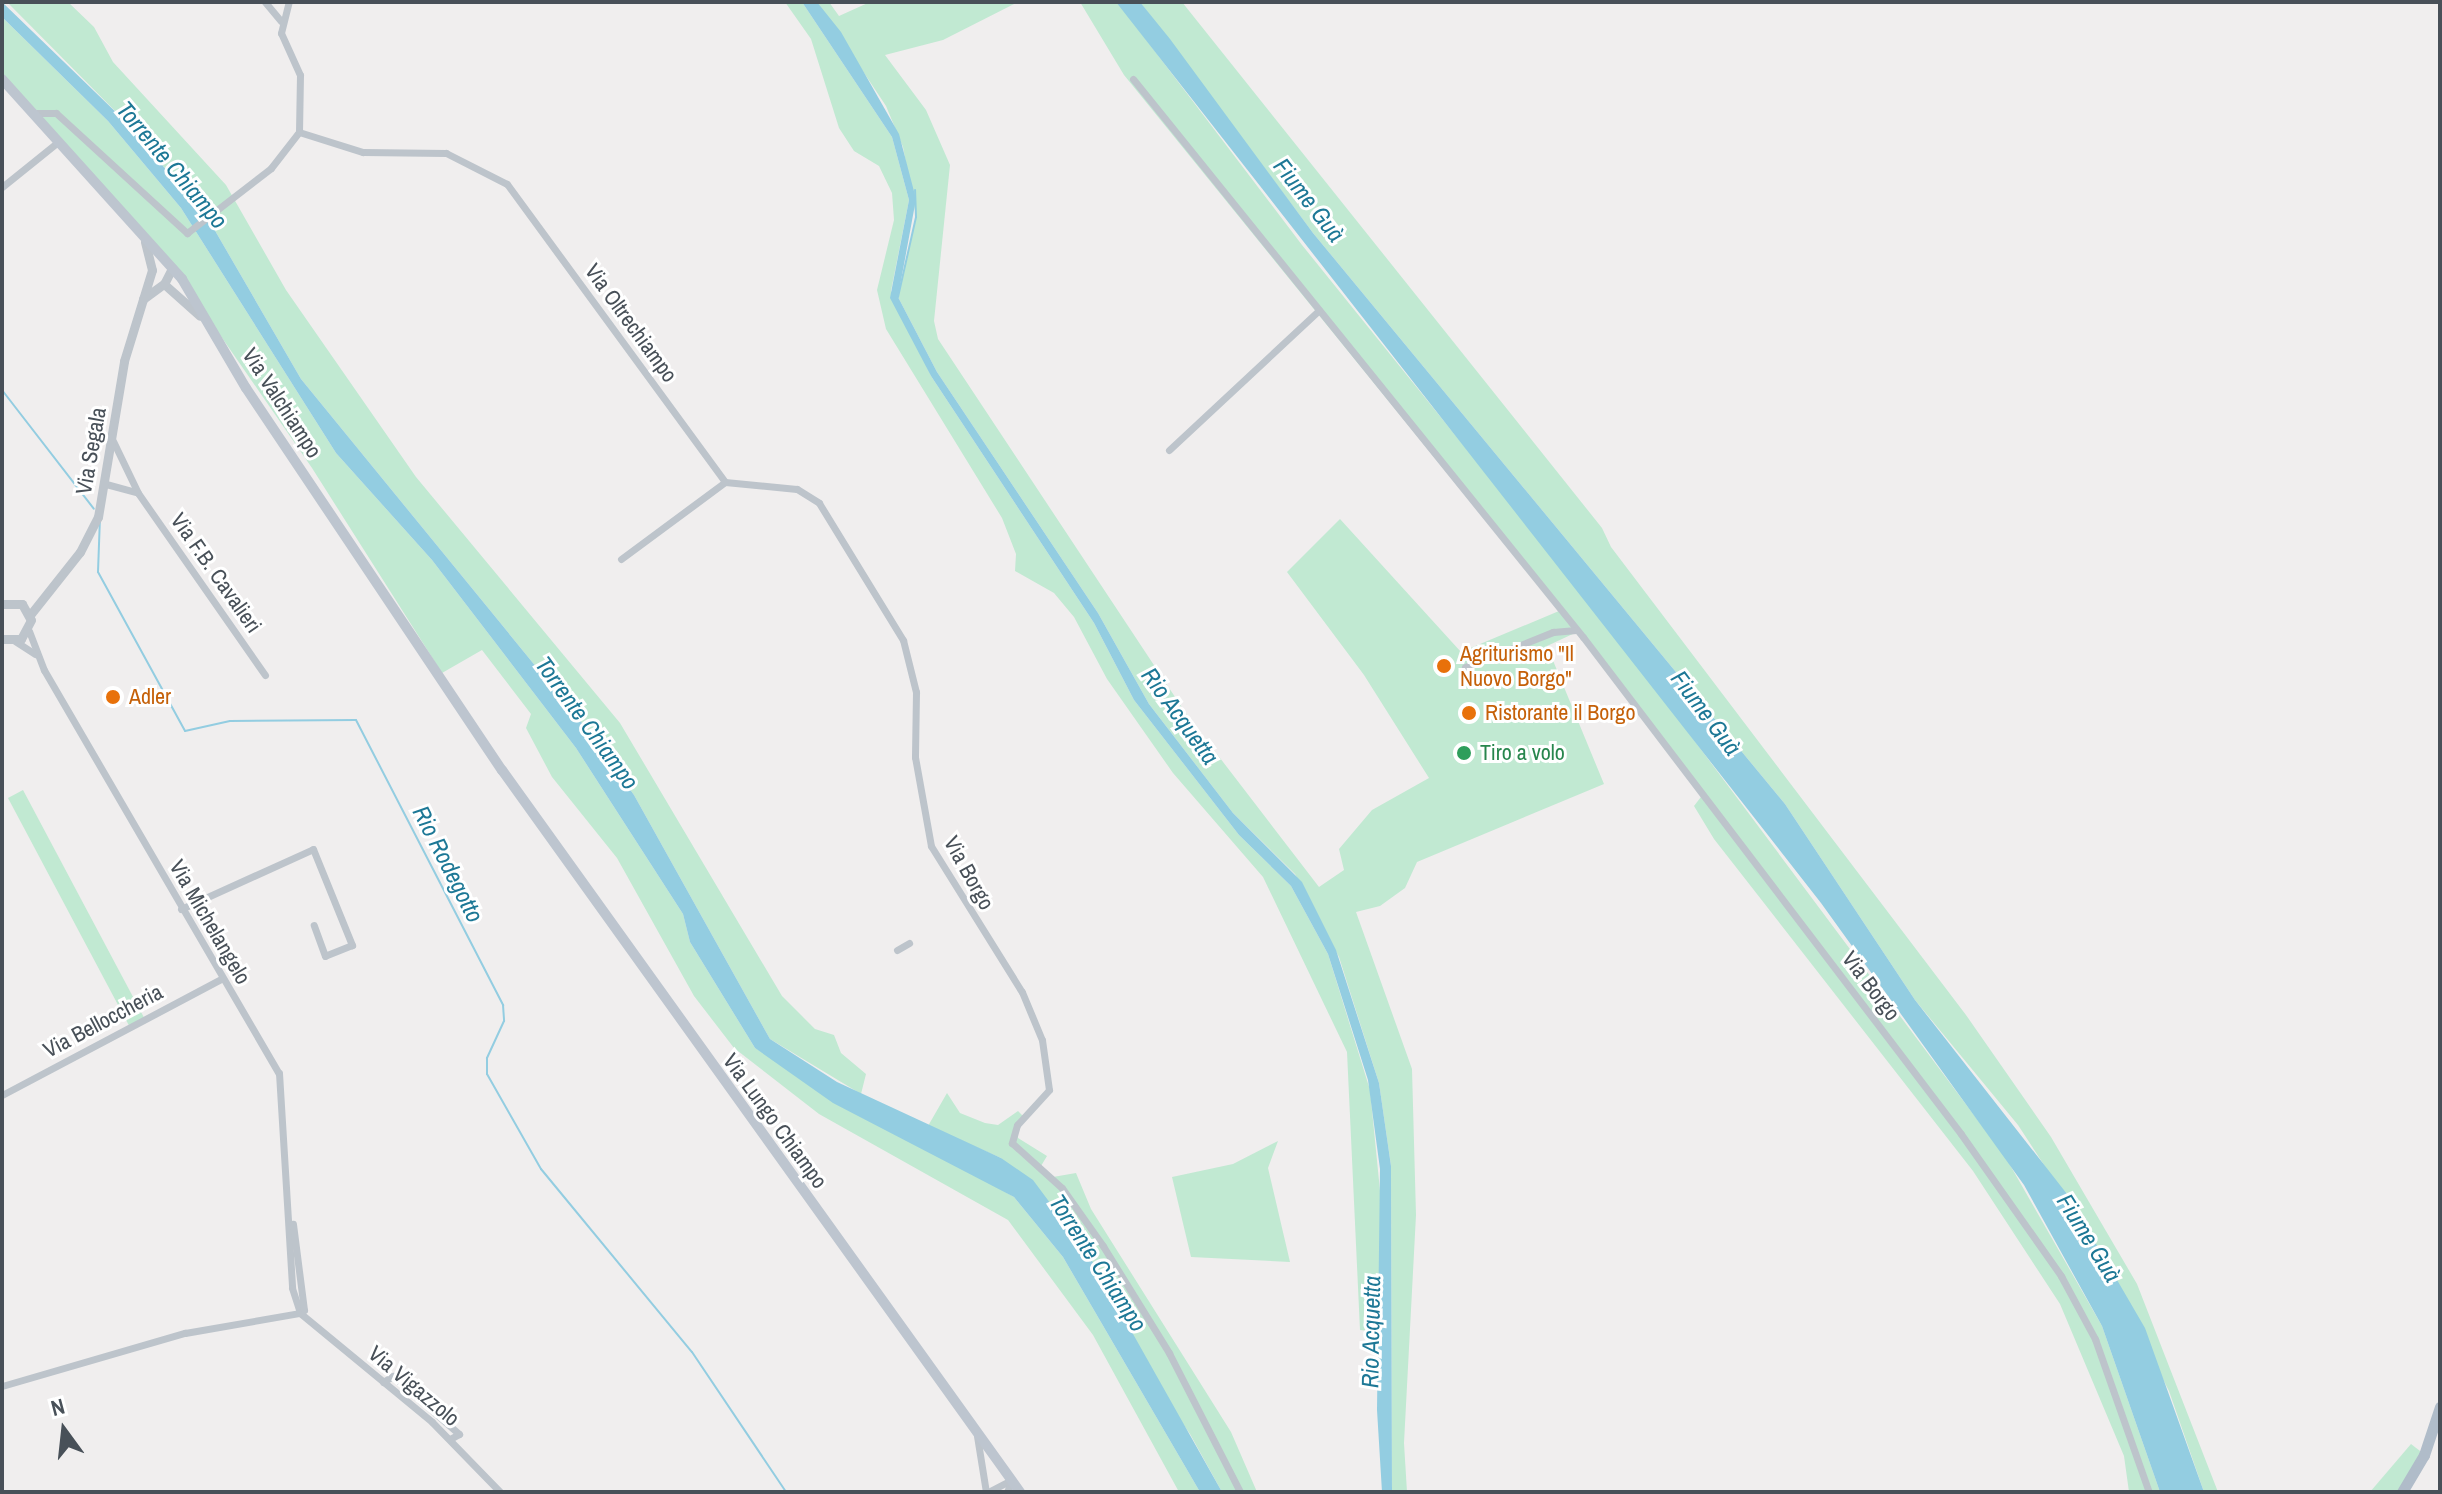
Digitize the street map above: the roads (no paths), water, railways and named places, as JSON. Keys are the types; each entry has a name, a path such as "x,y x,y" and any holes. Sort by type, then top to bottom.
{"main road":[{"name":"Via Valchiampo","path":"2,79 61,139 172,268 502,770"},
{"name":"Via Lungo Chiampo","path":"502,770 1020,1492"},
{"path":"2402,1492 2424,1455 2440,1407"}],"street":[{"path":"35,113 56,113 180,232 190,229 271,168 299,132 303,94 281,21 265,2"},
{"path":"281,21 289,2"},
{"name":"Via Borgo","path":"1133,79 1576,630 1961,1134 2061,1276 2095,1339 2149,1492"},
{"name":"Via Oltrechiampo","path":"299,132 363,152 446,153 507,184 725,482"},
{"path":"2,187 61,139"},
{"path":"125,212 152,253 150,276 172,268"},
{"path":"143,299 164,284 172,268"},
{"name":"Via Segala","path":"29,631 30,615 41,594 90,536 106,484 124,361 150,276"},
{"path":"164,284 178,290 211,329"},
{"path":"1169,450 1319,310"},
{"name":"Via F.B. Cavalieri","path":"113,441 138,493 265,675"},
{"path":"621,559 725,482"},
{"name":"Via Borgo","path":"725,482 812,495 855,569 884,604 898,627 916,692 915,757 931,846 1030,1009 1049,1064 1045,1100 1011,1137 1074,1203 1136,1297 1240,1492"},
{"path":"106,484 138,493"},
{"path":"6,602 41,594"},
{"path":"6,602 30,615"},
{"path":"1465,667 1553,632 1576,630"},
{"path":"2,639 15,641 29,631"},
{"name":"Via Michelangelo","path":"29,631 35,654 221,979 279,1073 290,1225 304,1310 300,1313"},
{"name":"Via Michelangelo","path":"15,641 35,654"},
{"path":"181,909 313,849 352,945 325,956 314,925"},
{"path":"897,950 909,943"},
{"name":"Via Belloccheria","path":"2,1095 221,979"},
{"path":"2,1386 185,1333 300,1313"},
{"name":"Via Vigazzolo","path":"300,1313 450,1439 500,1492"},
{"path":"977,1434 987,1492"},
{"path":"987,1492 995,1483 1012,1480"},
{"path":"1007,1492 1012,1480"}],"water":[{"path":"2,2 125,121 210,222 301,379 582,723 634,795 770,1039 837,1082 1001,1158 1033,1180 1088,1254 1222,1492 1200,1492 1063,1257 1014,1197 833,1103 755,1048 690,942 683,914 576,748 432,560 336,453 181,208 108,121 2,17"},
{"path":"802,2 817,2 841,32 899,134 916,199 898,297 937,372 1098,613 1149,704 1233,813 1302,882 1336,950 1379,1083 1391,1166 1392,1492 1382,1492 1377,1410 1380,1169 1368,1080 1328,954 1291,886 1239,835 1134,700 1094,623 931,376 890,298 909,200 892,137"},
{"name":"Fiume Guà","path":"1116,2 1140,2 1313,233 1785,804 1915,1000 2067,1194 2145,1328 2204,1492 2160,1492 2102,1326 2024,1185 1821,903"}],"waterway":[{"name":"Rio Acquetta","path":"898,297 916,217 915,190"},
{"name":"Rio Rodegotto","path":"2,390 94,509"},
{"name":"Rio Rodegotto","path":"100,517 98,572 185,731 230,721 356,720 503,1005 504,1021 487,1058 487,1074 541,1169 692,1352 786,1492"}],"place":[{"name":"Agriturismo \"Il Nuovo Borgo\"","path":"1444,666"},
{"name":"Adler","path":"113,697"},
{"name":"Ristorante il Borgo","path":"1469,713"},
{"name":"Tiro a volo","path":"1464,753"}],"water label":[{"name":"Torrente Chiampo","path":"172,165"},
{"name":"Torrente Chiampo","path":"587,723"},
{"name":"Torrente Chiampo","path":"1098,1263"}]}
